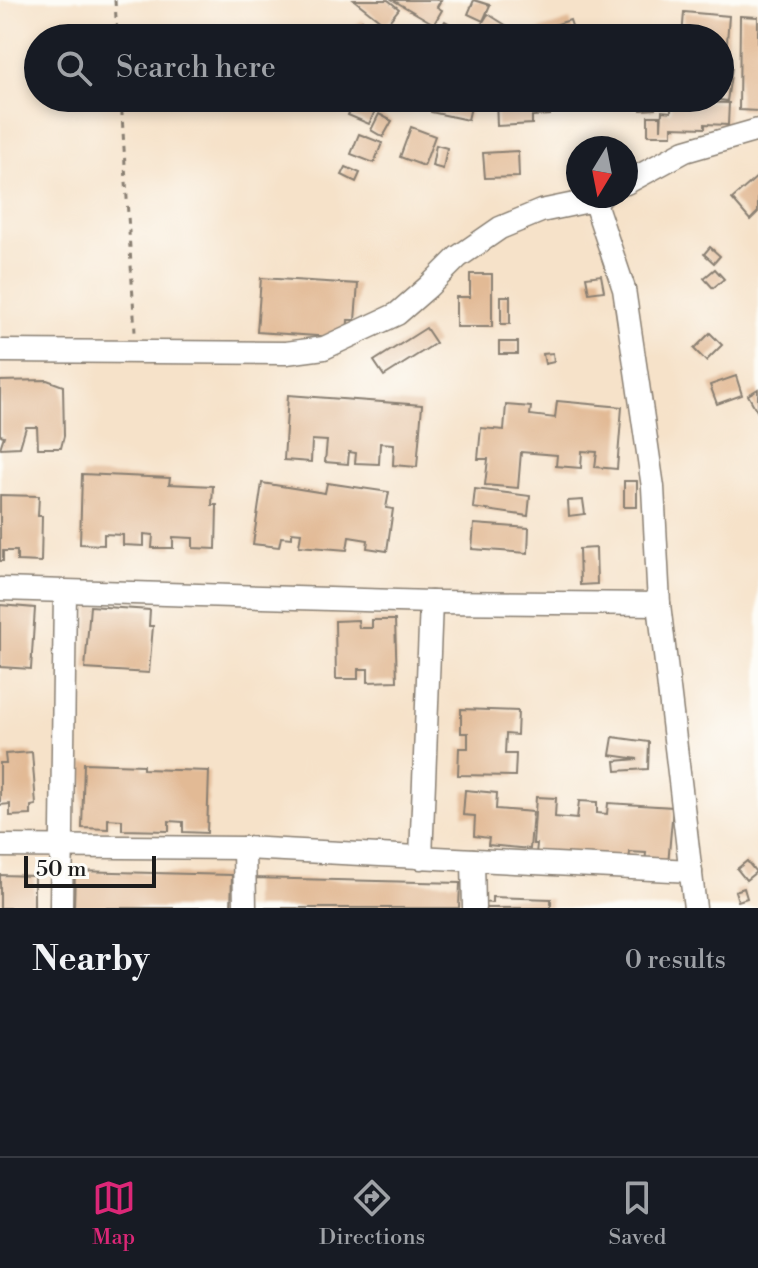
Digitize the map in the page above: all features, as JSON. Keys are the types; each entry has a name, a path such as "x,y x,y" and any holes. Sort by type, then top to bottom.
{"street":[{"path":"638,176 685,151 758,130"},
{"path":"0,351 286,353 324,348 397,314 458,257 500,228 541,211 566,205"},
{"path":"601,208 624,289 653,487 659,604 695,908"},
{"path":"0,589 431,602 659,604"},
{"path":"61,908 65,592"},
{"path":"421,858 431,602"},
{"path":"0,846 244,848 691,871"},
{"path":"244,848 245,908"},
{"path":"473,860 474,908"}],"path":[{"path":"115,0 116,24"},
{"path":"122,112 136,351"}],"building":[{"path":"354,0 388,0 399,9 385,24"},
{"path":"393,0 441,0 437,7 442,10 434,24"},
{"path":"474,0 490,5 483,21 468,14"},
{"path":"684,12 729,16 728,24 683,24"},
{"path":"488,14 504,24 482,24"},
{"path":"740,16 758,17 758,111 739,110"},
{"path":"349,112 374,112 369,124 348,115"},
{"path":"431,112 470,112 468,120"},
{"path":"496,112 550,112 550,115 532,116 532,124 497,126"},
{"path":"662,112 729,112 728,125 672,127 672,135 648,135 648,116 661,116 661,129"},
{"path":"379,114 392,121 383,137 371,130"},
{"path":"411,127 435,136 424,166 400,157"},
{"path":"359,134 382,143 374,163 351,154"},
{"path":"436,145 447,148 443,169 432,166"},
{"path":"518,151 519,177 485,178 483,153"},
{"path":"346,167 360,173 356,182 342,175"},
{"path":"758,176 758,212 750,220 732,199"},
{"path":"710,247 720,256 714,263 704,254"},
{"path":"715,269 724,279 713,288 704,278"},
{"path":"470,274 492,274 492,327 456,327 456,297 470,297"},
{"path":"601,275 604,291 589,293 586,277"},
{"path":"261,278 358,284 355,320 348,320 347,338 257,332"},
{"path":"501,296 510,296 510,324 501,324"},
{"path":"426,328 436,343 384,376 374,361"},
{"path":"710,333 722,345 706,361 694,349"},
{"path":"499,342 518,342 518,354 499,354"},
{"path":"553,353 554,362 545,364 543,354"},
{"path":"736,376 742,395 717,404 710,385"},
{"path":"47,380 63,386 64,436 61,448 38,448 37,427 26,427 20,447 0,448 4,436 0,435 0,381"},
{"path":"758,389 758,413 748,395"},
{"path":"288,395 422,405 417,467 393,465 394,444 380,443 379,464 355,463 356,453 349,452 348,464 325,462 327,441 312,440 311,462 284,460"},
{"path":"557,401 622,407 617,469 595,467 597,452 582,451 581,468 556,466 557,455 521,452 518,488 485,485 488,459 478,459 481,428 504,430 506,405 531,407 530,415 555,418"},
{"path":"82,474 170,478 169,484 213,486 212,505 217,505 216,549 193,548 193,538 173,537 173,548 152,548 153,535 144,534 144,546 123,545 123,535 104,534 104,545 80,544"},
{"path":"624,481 637,481 637,507 624,507"},
{"path":"262,483 325,493 327,483 389,492 386,508 393,509 387,551 367,548 368,540 349,537 347,550 299,546 301,533 292,532 292,538 281,537 279,547 253,544"},
{"path":"475,489 530,496 528,516 473,508"},
{"path":"0,495 39,496 41,562 17,561 17,551 3,551 3,561 0,561"},
{"path":"583,500 585,514 569,516 568,501"},
{"path":"474,524 529,528 528,553 472,549"},
{"path":"596,548 597,584 580,585 579,549"},
{"path":"0,605 35,608 31,669 0,667"},
{"path":"90,606 150,610 149,626 153,626 149,673 85,669"},
{"path":"358,620 359,628 372,628 372,620 395,620 397,681 368,682 368,669 358,669 358,679 336,679 335,621"},
{"path":"461,709 518,711 517,735 506,734 505,754 516,754 515,776 458,775 459,748 468,748 468,733 461,733"},
{"path":"613,737 649,742 648,769 616,771 615,761 638,759 610,755"},
{"path":"32,752 36,805 31,806 31,815 10,816 10,804 0,805 0,763 6,763 5,754"},
{"path":"84,763 209,771 207,833 183,832 183,822 169,821 169,831 122,830 122,820 108,819 108,829 82,828"},
{"path":"465,790 497,793 496,809 533,812 530,849 488,845 489,838 474,836 475,816 463,815"},
{"path":"536,797 556,798 555,817 577,819 579,801 597,802 597,813 607,814 608,803 673,807 668,865 645,863 646,853 630,852 629,862 536,854 537,844 533,844"},
{"path":"747,861 756,872 746,880 737,869"},
{"path":"75,871 232,875 231,908 74,908"},
{"path":"0,875 34,876 34,908 0,908"},
{"path":"253,878 460,883 459,908 253,908"},
{"path":"744,888 747,898 738,901 735,891"},
{"path":"492,897 551,899 551,908 480,908 480,902 492,903"}]}
